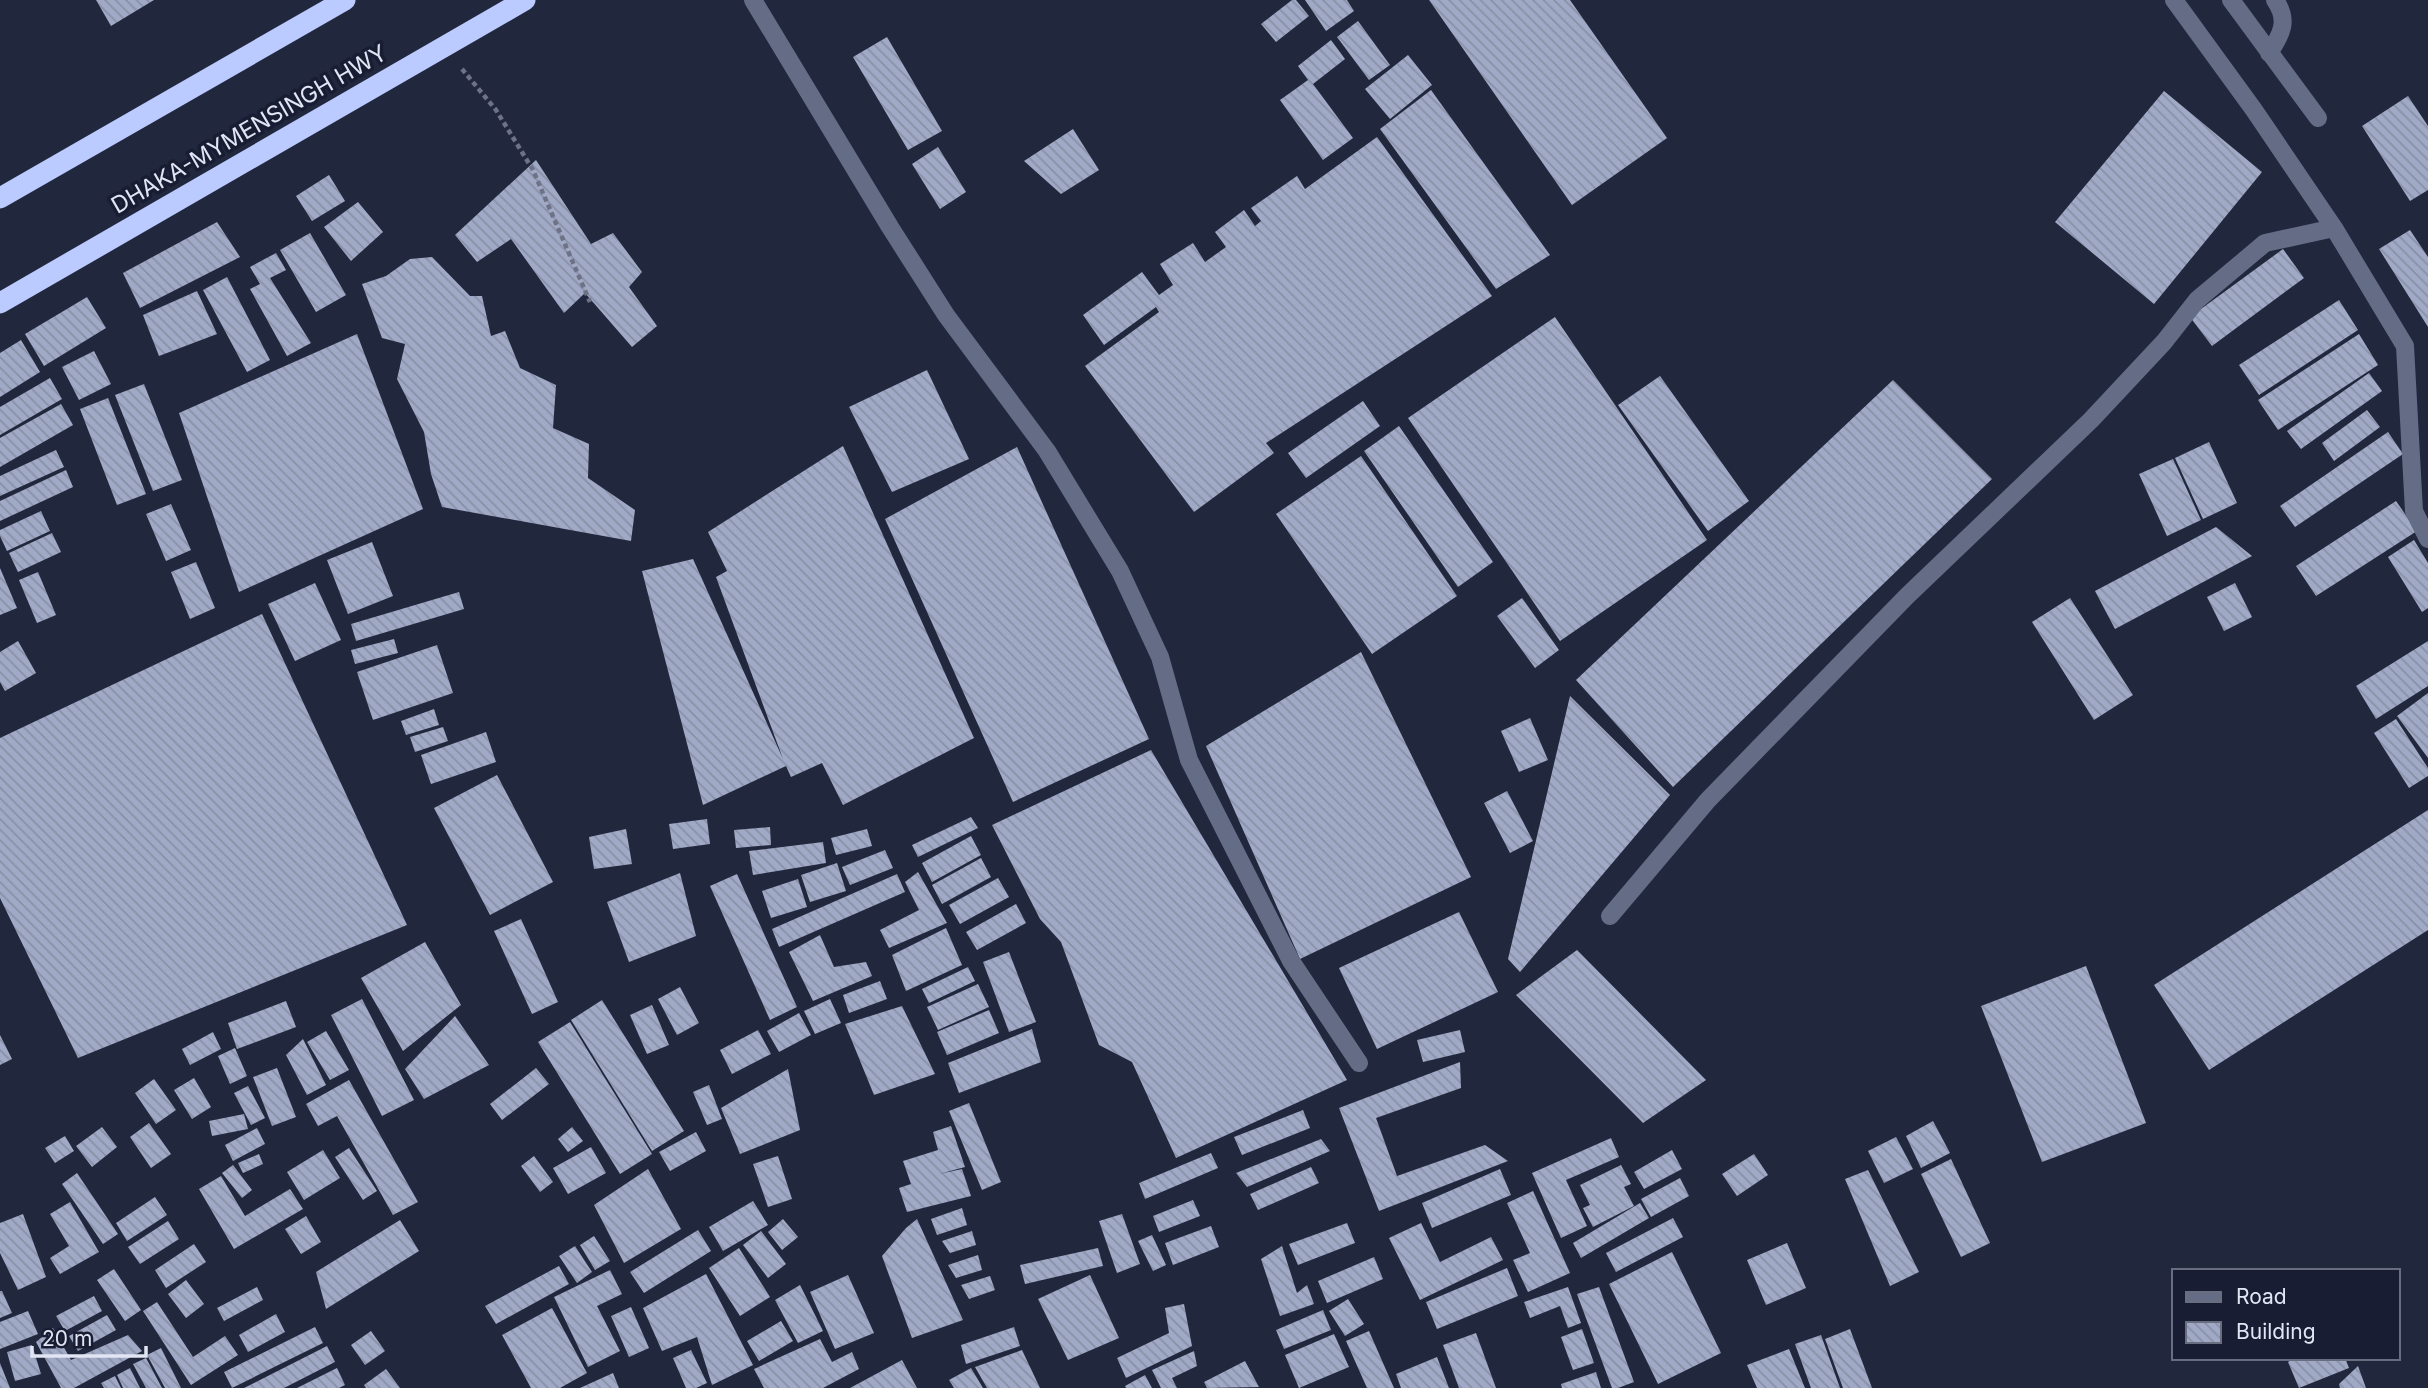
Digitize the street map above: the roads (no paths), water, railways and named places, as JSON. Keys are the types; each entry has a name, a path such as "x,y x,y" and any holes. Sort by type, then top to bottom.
{"highway":[{"path":"0,198 345,0"},
{"name":"DHAKA-MYMENSINGH HWY","path":"0,303 525,0"}],"street":[{"path":"753,0 946,315 1047,451 1120,571 1160,657 1189,760 1292,961 1359,1063"},
{"path":"2174,0 2254,110 2334,229 2405,346 2414,511 2428,539"},
{"path":"2231,0 2318,118"},
{"path":"2269,52 2280,37 2283,25 2283,11 2275,0"},
{"path":"1610,916 1708,800 1907,596 2091,420 2164,342 2197,300 2265,243 2334,229"}]}
